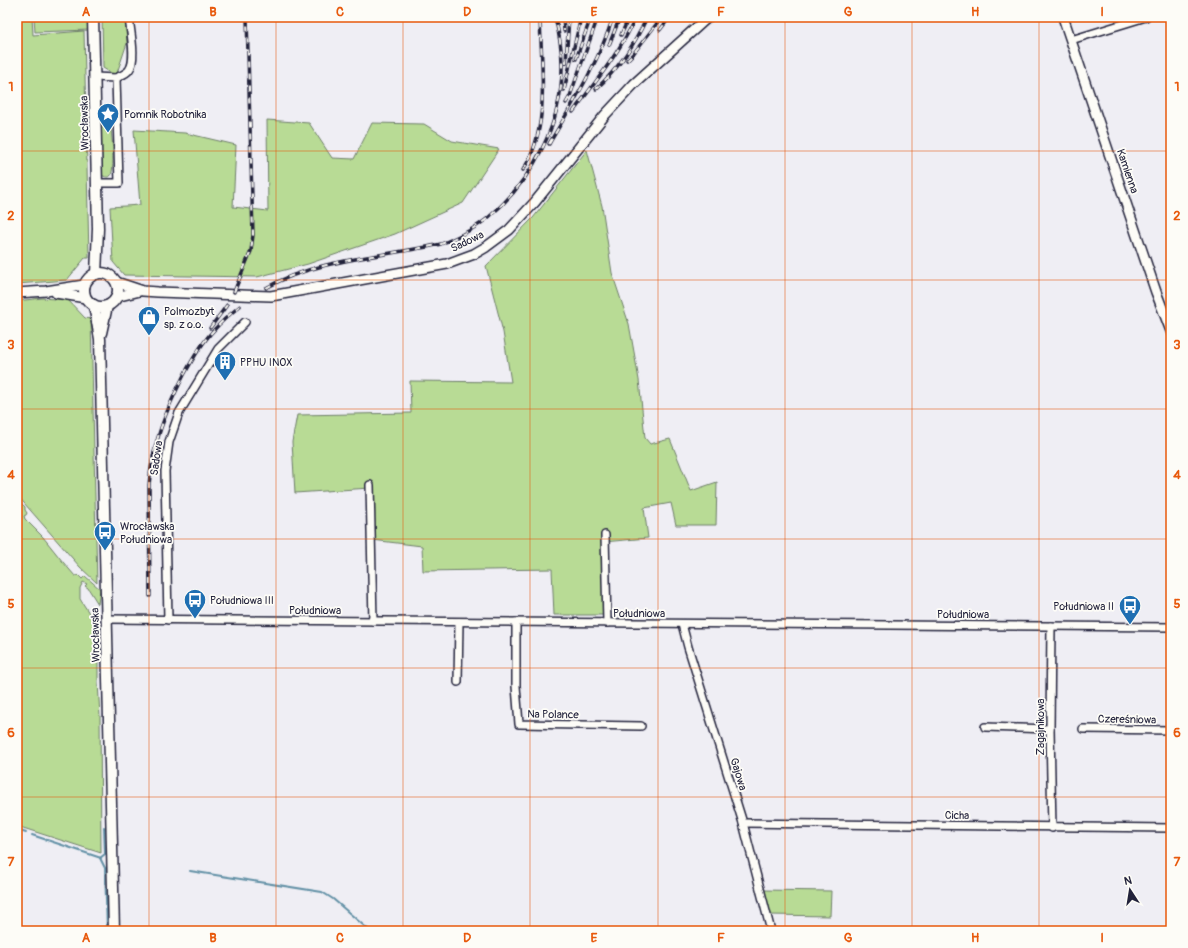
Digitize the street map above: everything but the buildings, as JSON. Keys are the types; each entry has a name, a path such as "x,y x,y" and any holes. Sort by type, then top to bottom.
{"main road":[{"name":"Wrocławska","path":"93,17 98,229 101,274"},
{"path":"101,274 110,276 116,282 118,287 116,297 107,306 98,307 86,298 84,285 87,280 101,274"},
{"name":"Wrocławska","path":"94,305 100,339 107,601 109,619 108,634 114,931"},
{"name":"Wrocławska","path":"100,339 107,306"}],"street":[{"path":"95,77 116,78 129,70 132,64 133,56 129,17"},
{"name":"Sadowa","path":"116,297 143,291 271,296 440,266 474,254 509,230 535,202 605,115 634,84 708,17"},
{"name":"Kamienna","path":"1063,17 1158,298 1171,331"},
{"path":"1071,40 1146,17"},
{"path":"97,183 119,184 116,78"},
{"name":"Sadowa","path":"116,282 143,291"},
{"path":"17,293 46,291 84,285"},
{"path":"46,291 86,298"},
{"name":"Sadowa","path":"168,620 165,471 170,442 179,413 218,349 245,322"},
{"path":"370,485 373,621"},
{"path":"605,535 607,623"},
{"name":"Południowa","path":"109,619 1171,627"},
{"path":"458,682 459,622"},
{"name":"Na Polance","path":"516,622 516,686 519,724 640,726"},
{"name":"Gajowa","path":"682,624 743,823 771,931"},
{"name":"Zagajnikowa","path":"1051,626 1050,729 1052,828"},
{"path":"984,728 1050,729"},
{"name":"Czereśniowa","path":"1083,729 1171,730"},
{"name":"Cicha","path":"743,823 1052,828 1171,828"}],"green space":[{"path":"17,17 32,17 33,35 84,31 89,258 85,258 67,280 17,284"},
{"path":"34,17 88,17 89,30 35,32"},
{"path":"102,17 125,17 127,43 116,76 103,68"},
{"path":"105,120 109,120 113,148 113,165 110,177 103,176 101,173 100,124"},
{"path":"267,120 309,123 332,158 354,159 372,123 424,124 452,141 499,149 463,203 395,234 308,264 257,277 124,275 113,262 110,207 140,205 134,130 185,133 236,145 233,207 268,211"},
{"path":"587,150 602,206 612,273 629,324 639,380 645,438 650,444 670,439 691,491 717,482 716,525 676,525 671,503 644,508 648,538 603,542 603,615 554,615 552,569 423,571 422,546 372,540 370,488 295,493 292,442 297,415 411,413 410,381 511,382 503,332 486,266 533,218"},
{"path":"42,298 68,300 85,318 91,319 97,583 80,567 17,495 17,301"},
{"path":"17,499 25,507 27,513 24,516 25,519 43,537 75,576 78,575 82,579 85,576 100,589 98,604 88,588 85,586 87,584 83,582 80,588 80,599 98,627 101,853 17,826"},
{"path":"763,890 831,891 830,916 770,915"}],"waterway":[{"path":"104,827 105,854 100,858 105,868 107,931"},
{"path":"17,830 26,833"},
{"path":"32,835 101,858"},
{"path":"190,871 322,892 333,899 370,931"}],"railway":[{"path":"234,292 251,251 253,235 247,17"},
{"path":"523,170 532,153 538,135 541,116 542,75 540,17"},
{"path":"266,288 286,278 329,264 441,244 454,239 478,225 505,202 519,186 542,149 551,129 557,108 561,87 562,65 560,41 555,17"},
{"path":"563,17 564,31"},
{"path":"566,63 569,17"},
{"path":"564,90 581,17"},
{"path":"576,59 591,17"},
{"path":"566,103 570,96 598,17"},
{"path":"549,144 593,66 613,17"},
{"path":"609,45 620,17"},
{"path":"621,35 629,17"},
{"path":"573,112 599,78 623,42 636,17"},
{"path":"596,89 612,73 625,56 647,17"},
{"path":"627,60 662,17"},
{"path":"660,30 670,17"},
{"path":"210,328 227,305"},
{"path":"150,596 149,485 153,456 161,428 177,388 197,352 216,328 240,306"}],"place":[{"name":"Pomnik Robotnika","path":"108,134"},
{"name":"Polmozbyt sp. z o.o.","path":"149,336"},
{"name":"PPHU INOX","path":"225,382"},
{"name":"Wrocławska Południowa","path":"105,552"},
{"name":"Południowa III","path":"195,620"},
{"name":"Południowa II","path":"1130,626"}]}
